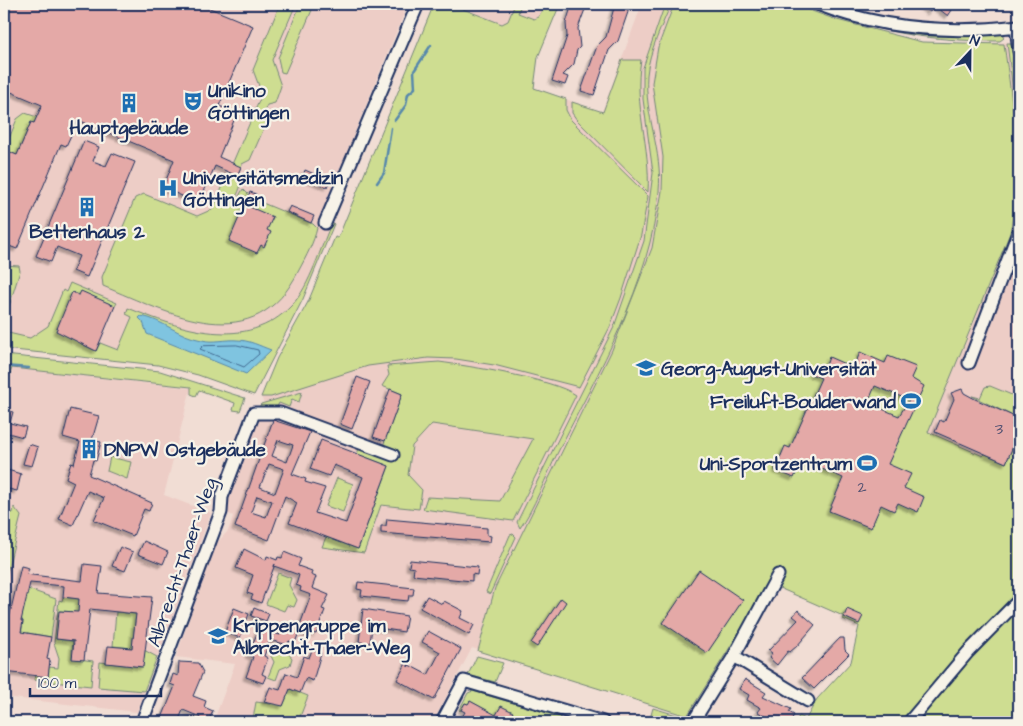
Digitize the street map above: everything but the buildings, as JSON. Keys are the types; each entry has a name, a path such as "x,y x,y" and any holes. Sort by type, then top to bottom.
{"street":[{"path":"325,223 418,4"},
{"path":"818,4 870,19 909,27 956,29 1018,26 1019,51"},
{"path":"969,363 1019,230"},
{"name":"Albrecht-Thaer-Weg","path":"142,722 221,512 222,497 254,413 280,413 393,455"},
{"path":"693,722 734,656 778,575"},
{"path":"909,722 968,652 1019,600"},
{"path":"734,656 808,701"},
{"path":"442,722 464,681 603,722"}],"shaded area":[{"name":"Universitätsmedizin Göttingen","path":"4,4 408,4 326,202 334,225 303,299 254,395 198,375 158,365 4,349"},
{"name":"Georg-August-Universität","path":"434,4 534,88 602,112 642,4 792,4 837,20 922,42 954,44 1019,42 1019,481 843,619 843,616 777,587 768,580 745,623 687,716 472,648 433,722 214,720 235,664 176,657 214,546 228,531 233,516 226,512 227,499 259,406 264,403 261,397 269,377 308,302 335,237 338,238"},
{"path":"450,4 546,4 538,17 517,29"},
{"path":"4,367 191,388 164,495 211,513 137,712 4,697"}],"green space":[{"path":"280,4 296,4 272,60 281,86 275,103 267,105 263,114 268,119 250,160 242,164 237,176 240,189 236,197 238,198 243,189 253,199 313,224 317,228 312,244 299,270 281,298 259,314 236,322 210,322 183,317 103,286 102,277 135,198 144,194 197,216 213,209 262,94 253,70"},
{"path":"304,4 312,10 285,73 281,72 278,58 300,5"},
{"path":"434,4 450,4 502,24 508,21 515,4 521,5 518,13 534,19 538,17 546,4 560,4 538,57 534,88 566,99 566,110 571,120 648,196 641,235 610,327 579,387 494,365 456,359 428,358 368,366 271,397 261,397 277,358 308,302 335,237 338,238"},
{"path":"665,4 671,4 653,48 647,75 648,104 660,176 654,226 645,260 634,293 605,359 535,502 520,528 517,522 614,327 644,241 653,173 643,99 643,68"},
{"path":"674,4 792,4 837,20 922,42 1004,44 1013,115 1016,162 1014,209 1010,233 928,432 983,456 985,454 1006,463 1019,432 1019,722 796,722 799,716 806,719 817,699 851,662 859,626 843,619 843,616 777,587 768,580 745,623 687,716 478,651 495,588 612,350 652,248 662,191 663,157 652,83 658,47"},
{"path":"842,18 1002,33 1004,38 1000,41 979,41 920,36 881,29"},
{"path":"1007,43 1013,43 1019,87 1019,140"},
{"path":"622,60 641,60 639,93 647,159 648,192 572,113 572,102 603,112"},
{"path":"25,113 37,117 34,123 31,122 17,155 7,151 8,147 6,146 17,119"},
{"path":"332,222 334,224 303,299 254,395 198,375 158,365 4,349 4,332 30,338 48,326 63,290 66,292 70,283 117,303 115,306 99,301 81,344 96,351 100,343 118,350 132,317 126,314 128,308 191,329 234,333 255,329 274,320 292,305 298,297 310,277"},
{"path":"4,265 19,266 20,271 9,306 4,304"},
{"path":"4,355 160,371 245,398 240,411 233,410 235,403 199,390 196,396 191,394 191,387 12,368 7,383 4,382"},
{"path":"439,362 530,379 565,389 576,395 513,521 423,509 427,497 500,501 533,439 432,424 412,446 408,475 422,490 419,509 381,505 364,553 322,547 326,537 358,549 389,466 357,454 360,446 397,460 400,452 383,446 402,394 382,386 389,375 387,366"},
{"path":"990,386 1019,398 1013,416 972,396 980,398 985,387"},
{"path":"302,392 299,402 292,399 289,407 279,403 276,409 257,410 261,404"},
{"path":"110,457 131,462 127,479 107,471"},
{"path":"337,478 353,484 343,512 326,506"},
{"path":"14,507 21,516 4,585 4,518 5,511 13,513"},
{"path":"513,534 516,537 490,594 486,592 510,535"},
{"path":"278,573 291,578 289,585 297,600 294,607 287,605 284,611 266,604"},
{"path":"28,589 56,599 51,637 27,633 21,635 23,622 21,617"},
{"path":"63,597 79,599 79,625 75,612 60,611 56,639 72,641 73,632 72,658 93,661 91,686 34,680 35,675 48,677 49,667 58,668 59,658 54,643 59,600 62,601"},
{"path":"116,612 136,614 132,648 113,646"},
{"path":"273,645 285,649 292,658 290,665 280,669 276,680 268,677 274,662 270,654"},
{"path":"144,650 157,657 144,691 98,687 100,662 142,667"},
{"path":"477,656 503,663 495,682 468,675"},
{"path":"290,689 308,696 298,722 253,719 256,702 271,704 273,702 283,706"},
{"path":"473,691 561,717 559,722 480,722 486,710 470,701 468,705 465,703 459,710 468,693"},
{"path":"653,708 690,719 687,722 649,722"}],"water":[{"path":"141,316 193,338 206,341 241,340 271,350 246,374 147,334 143,322 139,318"}],"waterway":[{"path":"395,120 406,105 408,94 415,88 414,71 431,45"},
{"path":"377,183 384,173 391,128"},
{"path":"4,366 29,368"}],"place":[{"name":"Unikino Göttingen","path":"193,101"},
{"name":"Hauptgebäude","path":"129,103"},
{"name":"Universitätsmedizin Göttingen","path":"168,188"},
{"name":"Bettenhaus 2","path":"87,207"},
{"name":"Georg-August-Universität","path":"646,368"},
{"name":"Freiluft-Boulderwand","path":"911,401"},
{"name":"DNPW Ostgebäude","path":"89,449"},
{"name":"Uni-Sportzentrum","path":"867,463"},
{"name":"Krippengruppe im Albrecht-Thaer-Weg","path":"218,636"}]}
